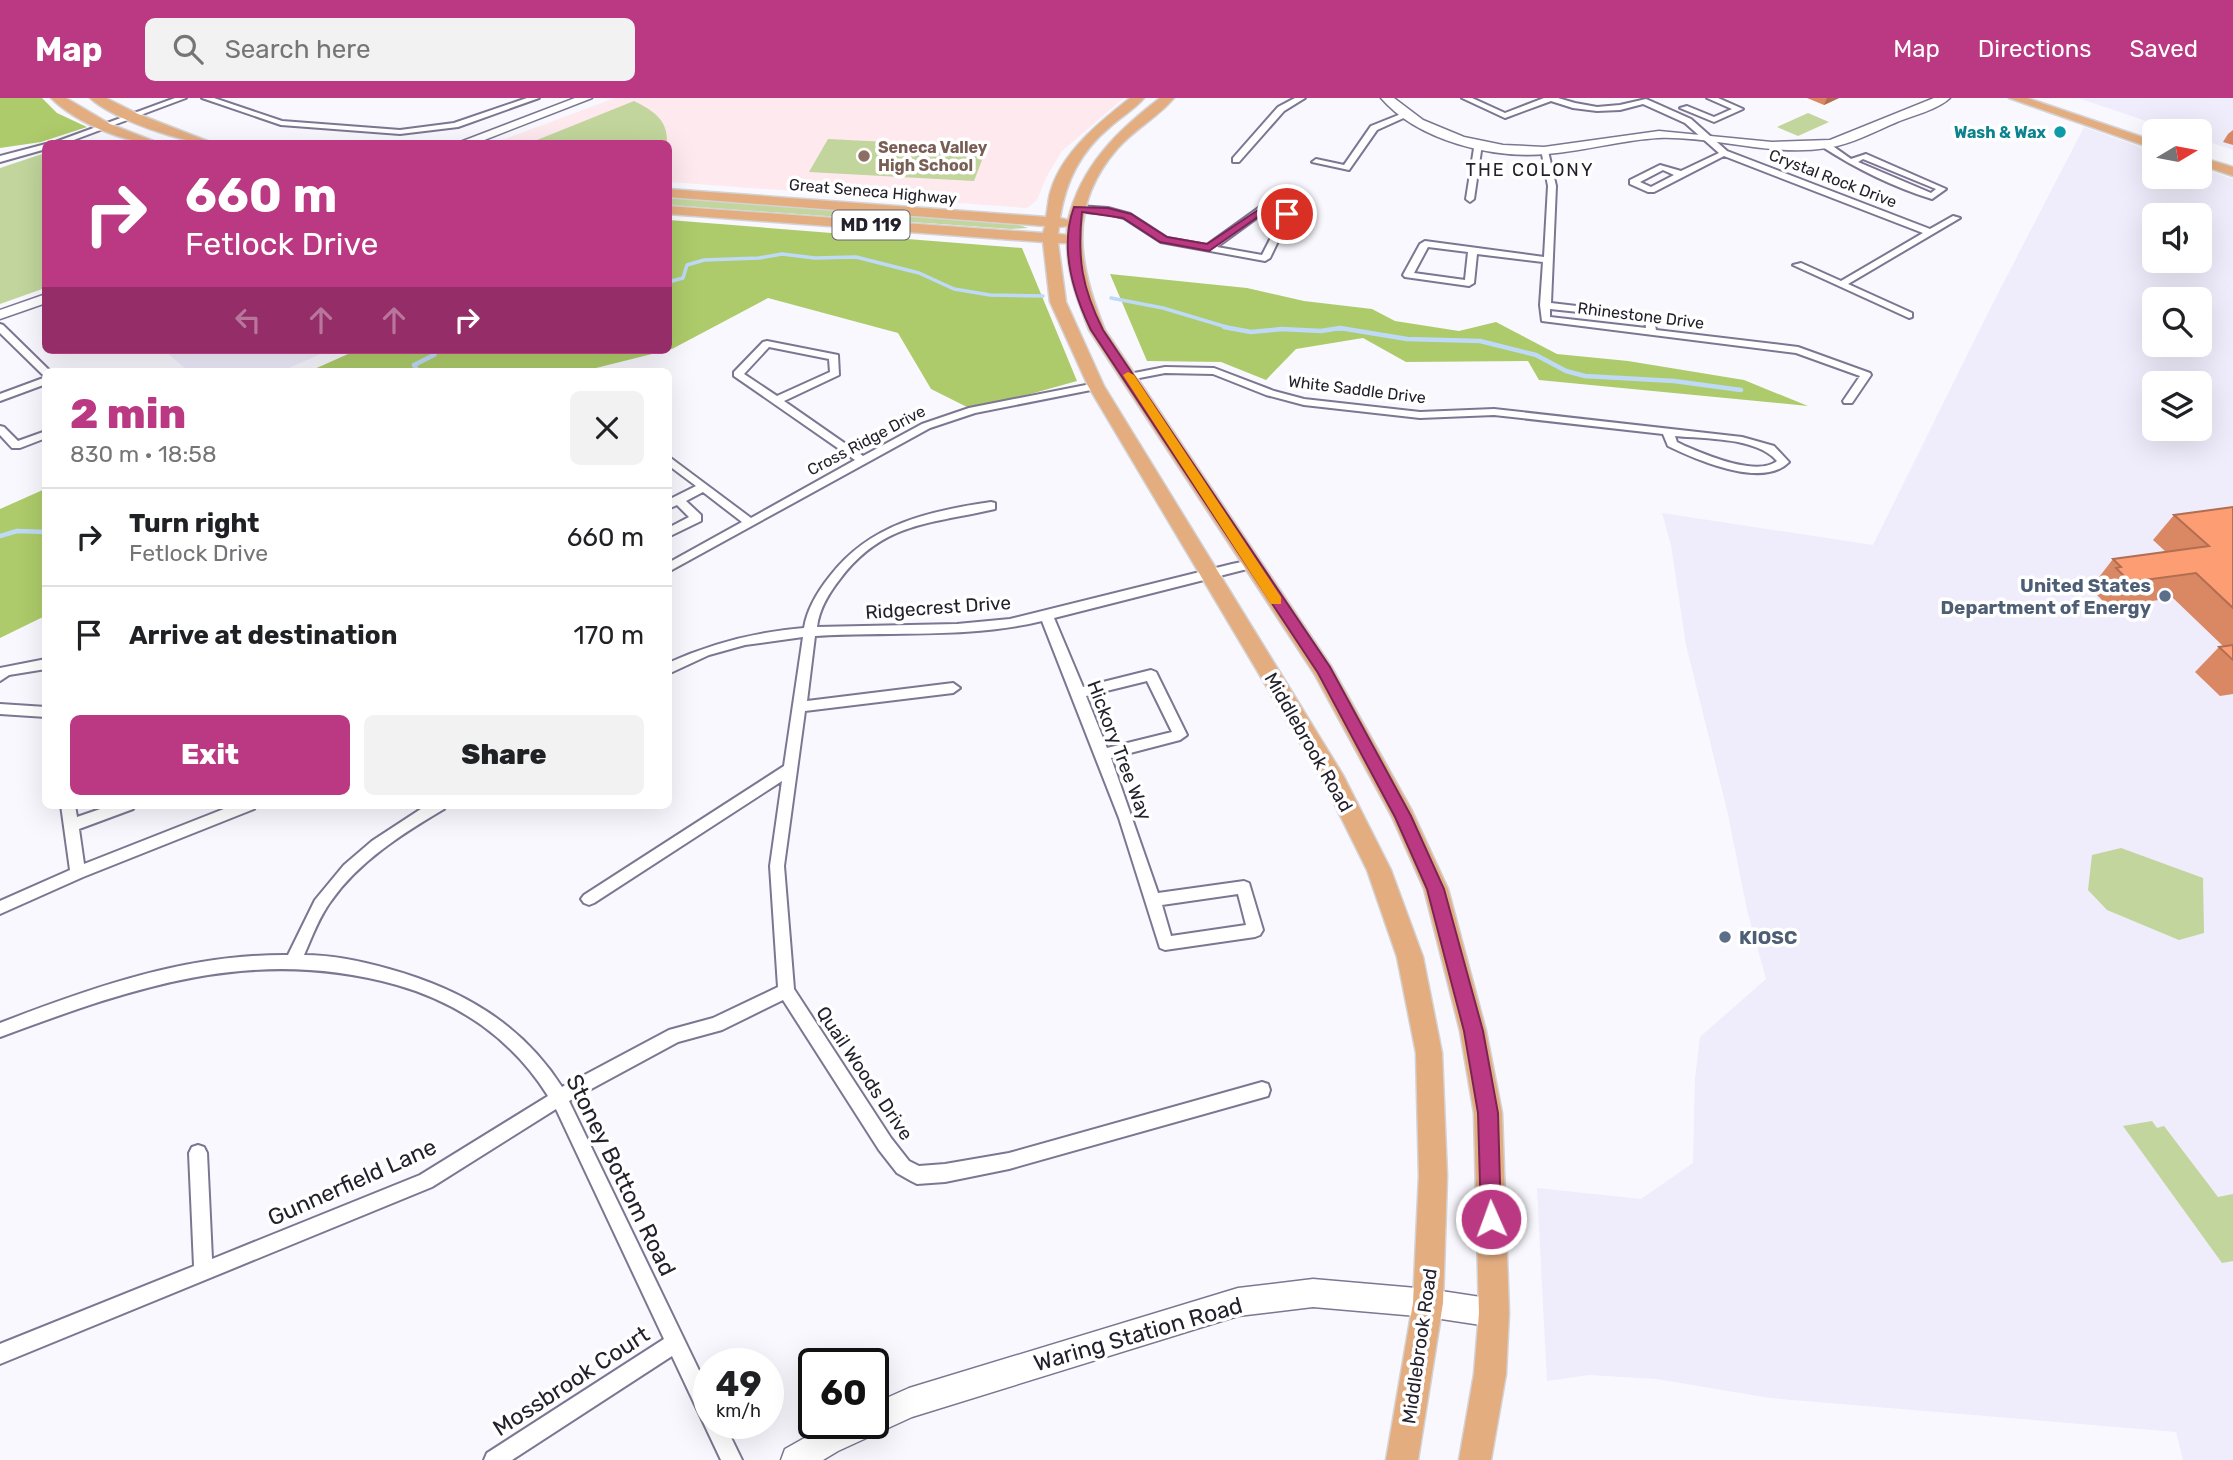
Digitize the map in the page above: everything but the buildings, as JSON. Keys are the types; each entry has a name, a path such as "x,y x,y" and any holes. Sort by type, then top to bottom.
{"main road":[{"path":"57,98 105,128 142,140"},
{"path":"96,98 133,117 198,140"},
{"name":"Middlebrook Road","path":"1138,98 1102,127 1073,160 1058,189 1050,230 1058,302 1096,386 1335,781 1379,870 1409,957 1429,1053 1433,1176 1428,1303 1402,1460"},
{"path":"1168,98 1101,157 1085,183 1076,224 1076,272 1082,299 1097,330 1324,671 1403,816 1436,889 1473,1031 1488,1113 1494,1313 1490,1374 1475,1460"},
{"path":"2015,98 2142,141"},
{"path":"2048,98 2142,130"},
{"path":"2212,153 2233,161"},
{"path":"2212,165 2233,172"},
{"name":"Great Seneca Highway","path":"672,193 1050,230"},
{"name":"Great Seneca Highway","path":"672,210 1050,230 1076,224"}],"street":[{"path":"67,140 182,98"},
{"path":"206,98 281,123 400,132 455,125 534,98"},
{"path":"472,140 586,98"},
{"path":"1236,160 1281,109 1301,98"},
{"name":"Crystal Rock Drive","path":"1387,98 1404,116 1442,134 1478,144 1544,150 1637,135 1706,138 1785,147 1824,144 1846,140 1944,98"},
{"name":"Crystal Rock Drive","path":"1466,98 1505,116 1551,98 1570,106 1610,109 1626,108 1638,100 1688,121 1724,153 1931,233"},
{"path":"1684,108 1714,120 1739,109 1711,98"},
{"name":"Crystal Rock Drive","path":"1883,124 1897,106 1913,98"},
{"path":"1673,113 1695,103"},
{"path":"1316,162 1346,168 1374,128 1404,116"},
{"path":"1470,200 1478,144"},
{"name":"Crystal Rock Drive","path":"1824,144 1851,162 1932,196 1942,189 1863,156 1851,162"},
{"path":"0,159 42,147"},
{"path":"1473,252 1469,283 1408,275 1425,244 1547,260 1552,186 1544,150"},
{"path":"1682,174 1663,167 1633,182 1651,190 1724,153"},
{"path":"1076,224 1108,211 1127,216 1164,240 1265,258 1287,214 1264,209 1209,248"},
{"path":"1842,284 1956,218"},
{"name":"Rhinestone Drive","path":"1547,260 1545,305 1650,317 1651,332 1798,350 1866,375 1848,401"},
{"path":"1798,265 1909,315"},
{"path":"0,315 42,299"},
{"path":"2,332 42,368"},
{"path":"776,401 835,373 834,357 767,344 738,374 776,401 862,460"},
{"name":"White Saddle Drive","path":"1129,377 1166,370 1214,372 1270,393 1304,402 1420,415 1494,412 1742,440 1767,445 1778,453 1783,462 1773,469 1757,470 1688,453 1672,444 1668,432"},
{"path":"0,398 42,382"},
{"name":"Cross Ridge Drive","path":"672,567 926,426 973,410 1096,386"},
{"path":"0,429 16,446 42,436"},
{"path":"672,462 750,523"},
{"path":"673,503 704,487"},
{"path":"672,531 697,518 673,503"},
{"name":"Quail Woods Drive","path":"991,506 927,517 895,529 868,545 843,564 825,587 812,615 777,866 786,991 885,1144 902,1167 918,1175 1009,1161 1262,1090"},
{"name":"Ridgecrest Drive","path":"672,667 717,647 760,637 998,625 1251,564"},
{"name":"Hickory Tree Way","path":"1046,615 1102,755 1154,900 1165,943 1255,930 1244,887 1154,900"},
{"path":"0,676 5,671 42,665"},
{"path":"1079,693 1151,676 1180,735 1102,755"},
{"path":"800,707 953,688"},
{"path":"0,709 42,712"},
{"path":"589,899 791,768"},
{"path":"69,809 78,873"},
{"path":"72,825 117,809"},
{"path":"0,908 78,873 239,809"},
{"path":"293,961 324,898 353,865 387,836 432,809"},
{"name":"Stoney Bottom Road","path":"0,1030 88,996 156,977 229,964 335,962 379,970 452,996 517,1041 544,1072 559,1098 693,1381"},
{"name":"Gunnerfield Lane","path":"0,1354 426,1181 559,1098 676,1035 716,1025 786,991"},
{"path":"198,1153 203,1273"},
{"name":"Waring Station Road","path":"889,1412 909,1403 1238,1302 1313,1293 1428,1303 1494,1313"},
{"name":"Mossbrook Court","path":"494,1460 674,1343"},
{"path":"721,1439 732,1460"},
{"path":"796,1460 829,1439"}],"shaded area":[{"name":"Seneca Valley High School","path":"615,98 1124,98 1062,151 1037,200 1027,208 672,182 672,140 502,140"},
{"path":"2078,98 2233,98 2233,150 2212,143 2212,119 2142,120"},
{"path":"2084,127 2142,148 2142,189 2212,189 2212,172 2233,179 2233,1460 2183,1460 2176,1432 1770,1398 1657,1379 1589,1375 1547,1381 1537,1188 1641,1199 1693,1163 1695,1079 1700,1037 1766,979 1747,910 1728,814 1686,645 1671,545 1662,513 1873,545"},
{"path":"169,354 321,354 289,368 185,368"}],"green space":[{"path":"0,98 42,98 57,113 87,127 41,142 0,148"},
{"path":"634,101 658,117 667,135 667,140 537,140"},
{"path":"1808,113 1829,122 1798,136 1777,127"},
{"path":"828,139 987,147 974,181 809,172"},
{"path":"42,154 42,289 0,304 0,168"},
{"path":"672,197 1019,225 1028,228 672,205"},
{"path":"672,220 1022,248 1077,381 973,410 931,389 898,333 768,298 672,349"},
{"path":"1110,274 1247,288 1304,301 1372,309 1395,321 1459,331 1496,322 1557,354 1628,361 1744,380 1808,406 1539,380 1528,361 1406,362 1363,338 1296,349 1266,380 1221,362 1147,361"},
{"path":"348,354 652,354 596,368 317,368"},
{"path":"42,490 42,617 0,638 0,509"},
{"path":"2121,848 2203,878 2204,933 2179,940 2107,910 2088,890 2092,855"},
{"path":"2152,1121 2157,1128 2164,1126 2218,1197 2233,1194 2233,1261 2222,1263 2123,1126"}],"waterway":[{"path":"672,281 683,278 687,265 704,260 759,258 782,254 815,258 856,257 919,273 954,289 990,295 1043,296"},
{"path":"1111,298 1163,308 1230,328"},
{"path":"1224,327 1230,328"},
{"path":"1230,328 1251,332 1334,329"},
{"path":"1334,329 1346,329"},
{"path":"1334,329 1407,339 1480,341 1536,355 1566,371 1585,376 1674,381 1741,390"},
{"path":"416,368 414,365 435,354"},
{"path":"0,536 17,531 42,532"}],"slow traffic":[{"path":"1128,375 1276,601"}],"place":[{"name":"Wash & Wax","path":"2060,132"},
{"name":"Seneca Valley High School","path":"864,156"},
{"name":"United States Department of Energy","path":"2165,596"},
{"name":"KIOSC","path":"1725,937"}],"district":[{"name":"THE COLONY","path":"1530,170"}],"route":[{"path":"1287,214 1264,209 1209,248 1164,240 1127,216 1108,211 1078,209 1074,239 1076,272 1082,299 1097,330 1324,671 1403,816 1436,889 1473,1031 1488,1113 1491,1219"}]}
